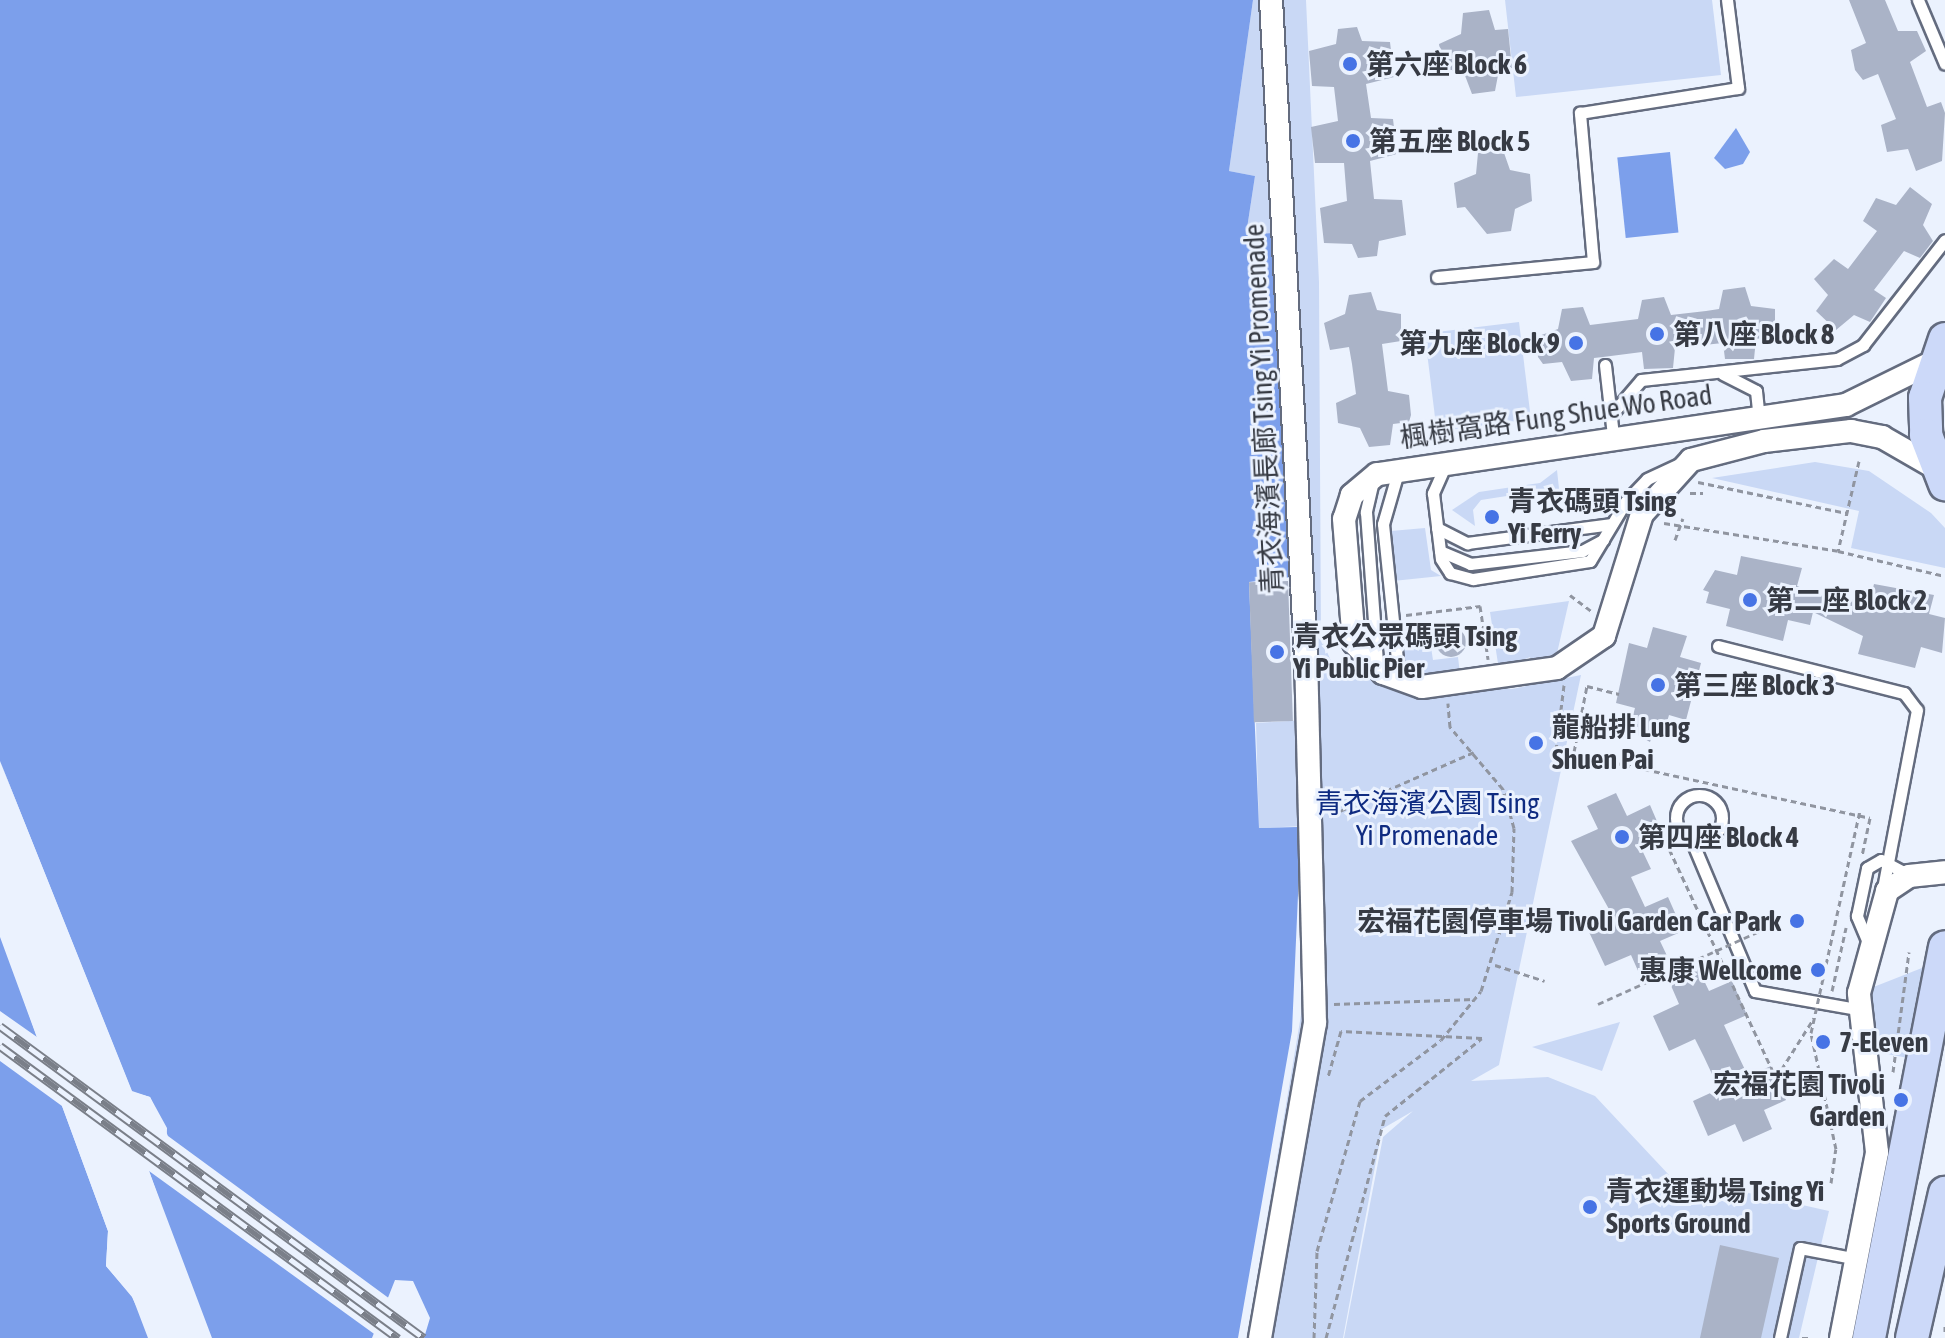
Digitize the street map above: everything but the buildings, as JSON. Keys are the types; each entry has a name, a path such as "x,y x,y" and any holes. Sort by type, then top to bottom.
{"main road":[{"path":"1939,351 1935,405 1940,476"},
{"path":"1869,1338 1941,996 1945,947"},
{"path":"1912,1338 1945,1193"}],"street":[{"name":"青衣海濱長廊 Tsing Yi Promenade","path":"1260,1338 1314,1004 1313,823 1271,0"},
{"name":"楓樹窩路 Fung Shue Wo Road","path":"1409,685 1383,673 1354,643 1344,519 1352,495 1377,474 1401,466 1612,425 1759,418 1846,405 1939,351"},
{"name":"楓樹窩路 Fung Shue Wo Road","path":"1692,470 1764,441 1851,431 1894,442 1940,476"},
{"path":"1409,685 1557,668 1604,636 1642,514 1692,470"},
{"path":"1841,1338 1877,1152 1857,1009 1879,906 1909,876 1945,872"}],"lane":[{"path":"1437,277 1593,262 1580,113 1738,88 1727,0"},
{"path":"1918,0 1945,64"},
{"path":"1612,425 1641,380 1837,359 1863,345 1945,240"},
{"path":"1605,365 1612,425"},
{"path":"1706,372 1734,375 1756,391 1759,418"},
{"path":"1454,457 1435,481 1439,551 1450,573 1473,579 1583,564 1647,479 1692,470"},
{"path":"1401,466 1383,524 1391,654 1399,679 1409,685"},
{"path":"1436,527 1467,543 1612,524"},
{"path":"1718,646 1904,693 1917,710 1917,732 1879,906"},
{"path":"1691,839 1718,830 1719,808 1708,797 1693,796 1677,810 1680,831 1691,839 1755,991 1857,1009"},
{"path":"1894,833 1909,876"},
{"path":"1870,947 1857,916 1867,868 1888,863 1909,876"},
{"path":"1780,1338 1800,1248 1858,1259"}],"path":[{"path":"1838,551 1859,461"},
{"path":"1692,470 1847,513"},
{"path":"1679,493 1703,493"},
{"path":"1675,540 1683,518"},
{"path":"1655,521 1838,551 1945,576"},
{"path":"1570,595 1602,616"},
{"path":"1402,616 1480,606 1490,677"},
{"path":"1565,676 1556,750 1870,818 1861,861"},
{"path":"1574,752 1587,686 1619,694"},
{"path":"1314,1338 1317,1251 1360,1101 1444,1036 1475,999 1495,965 1512,892 1514,828 1503,789 1450,727 1448,692"},
{"path":"1313,823 1474,752"},
{"path":"1831,1183 1836,1149 1811,1033 1860,810"},
{"path":"1817,987 1833,991 1848,919"},
{"path":"1598,1004 1760,931"},
{"path":"1895,1082 1891,1055 1909,952"},
{"path":"1495,965 1545,981"},
{"path":"1314,1004 1475,999"},
{"path":"1326,1338 1385,1116 1482,1038 1341,1031"},
{"path":"1945,1326 1945,1335"},
{"path":"1802,1338 1810,1338"}],"green space":[{"name":"青衣海濱公園 Tsing Yi Promenade","path":"1253,0 1306,0 1319,282 1321,638 1331,661 1402,672 1396,626 1427,622 1433,660 1458,657 1460,674 1442,678 1512,689 1581,675 1499,1065 1471,1081 1548,1077 1595,1096 1669,1175 1829,1211 1799,1338 1344,1338 1383,1137 1413,1111 1382,1129 1343,1338 1247,1338 1302,1009 1305,826 1259,828 1256,723 1304,720 1273,233 1246,235 1255,176 1229,171"},
{"path":"1505,0 1712,0 1721,75 1516,97"},
{"path":"1519,322 1531,420 1437,432 1425,334"},
{"path":"1815,462 1869,471 1931,513 1945,528 1945,568 1851,548 1859,511 1712,478"},
{"path":"1557,470 1560,498 1545,500 1539,491 1481,500 1473,510 1475,526 1452,510 1479,492 1540,483"},
{"path":"1425,528 1431,570 1441,576 1393,581 1391,531"},
{"path":"1569,601 1555,662 1532,665 1530,657 1499,670 1490,612"},
{"path":"1927,966 1908,1058 1877,1052 1871,988"},
{"path":"1620,1022 1602,1071 1532,1047"}],"water":[{"path":"0,0 1253,0 1229,171 1255,176 1246,235 1273,233 1292,577 1249,582 1259,828 1298,827 1298,895 1292,1031 1238,1338 424,1338 430,1318 413,1281 395,1280 372,1338 212,1338 149,1171 166,1160 167,1128 150,1097 132,1092 0,761"},
{"path":"1736,128 1750,152 1743,164 1725,169 1714,158"},
{"path":"1670,152 1678,233 1626,238 1617,158"},
{"path":"0,937 108,1231 106,1266 132,1296 148,1338 0,1338"}],"pier":[{"path":"0,761 132,1091 150,1097 168,1136 390,1299 377,1336 149,1171 208,1338 145,1172 162,1158 163,1129 147,1100 128,1093"},
{"path":"0,933 111,1230 110,1265 136,1294 152,1338 132,1297 106,1266 108,1231 62,1106 0,1061 0,1011 37,1037"}],"railway":[{"path":"0,1026 424,1338"},
{"path":"0,1046 398,1338"}],"place":[{"name":"第六座 Block 6","path":"1350,64"},
{"name":"第五座 Block 5","path":"1353,141"},
{"name":"第八座 Block 8","path":"1657,334"},
{"name":"第九座 Block 9","path":"1576,343"},
{"name":"青衣碼頭 Tsing Yi Ferry","path":"1492,517"},
{"name":"第二座 Block 2","path":"1750,600"},
{"name":"青衣公眾碼頭 Tsing Yi Public Pier","path":"1277,652"},
{"name":"第三座 Block 3","path":"1658,685"},
{"name":"龍船排 Lung Shuen Pai","path":"1536,743"},
{"name":"第四座 Block 4","path":"1622,837"},
{"name":"宏福花園停車場 Tivoli Garden Car Park","path":"1797,921"},
{"name":"惠康 Wellcome","path":"1818,970"},
{"name":"7-Eleven","path":"1823,1042"},
{"name":"宏福花園 Tivoli Garden","path":"1901,1100"},
{"name":"青衣運動場 Tsing Yi Sports Ground","path":"1590,1207"}]}
